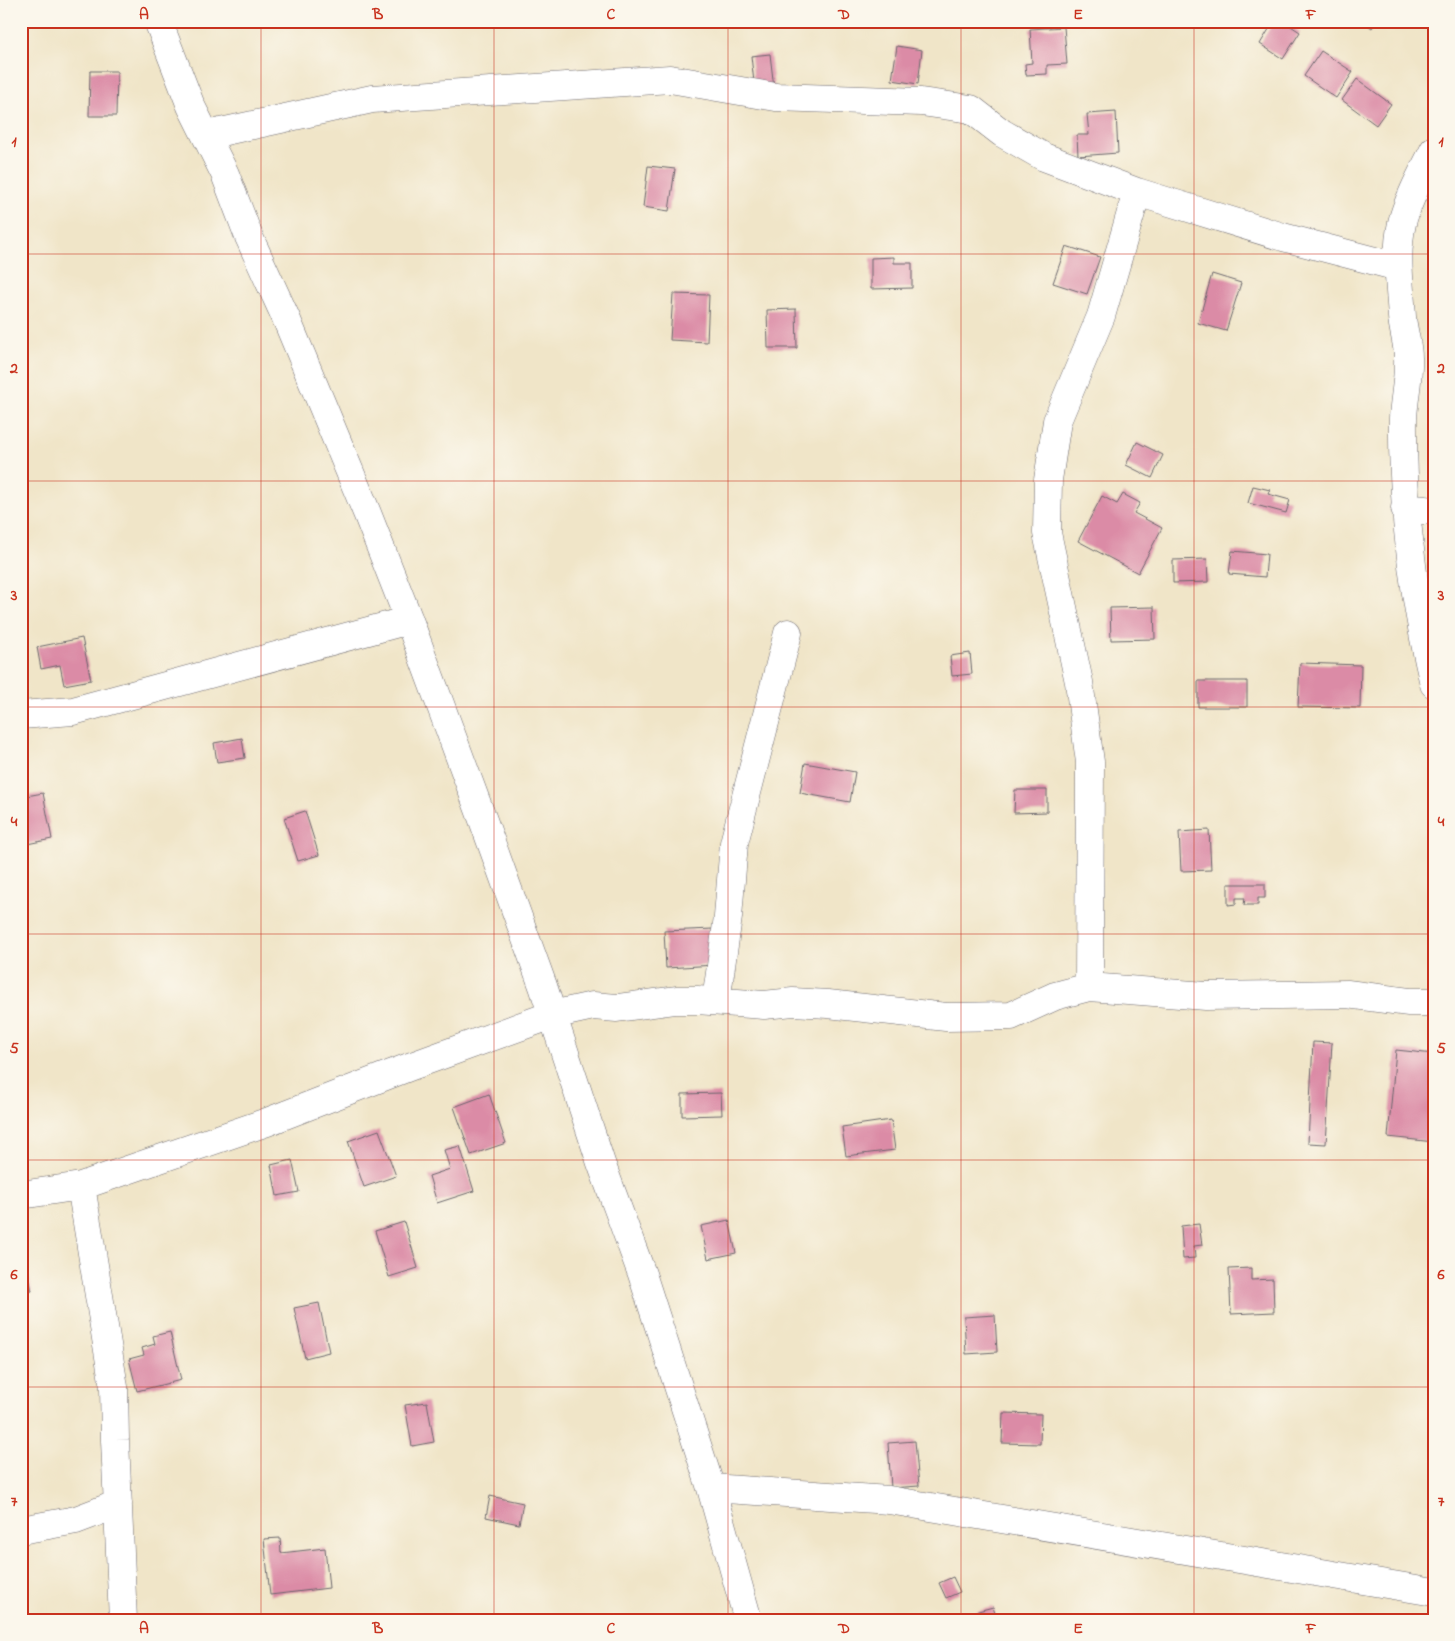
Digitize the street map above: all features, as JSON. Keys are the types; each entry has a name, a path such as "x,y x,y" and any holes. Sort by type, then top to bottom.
{"street":[{"path":"158,21 191,106 207,134 225,174 249,237 286,318 409,620 536,968 601,1164 642,1274 711,1488 748,1620"},
{"path":"207,134 372,99 670,79 776,97 921,102 971,109 1002,133 1044,157 1138,192 1284,237 1398,267"},
{"path":"1434,150 1402,221 1398,251 1403,327 1408,355 1408,382 1403,416 1405,508 1411,565 1425,647 1434,684"},
{"path":"1089,987 1090,762 1079,682 1047,533 1048,480 1057,421 1101,316 1138,192"},
{"path":"1405,508 1434,511"},
{"path":"21,715 72,711 409,620"},
{"path":"716,1000 728,917 734,843 788,633"},
{"path":"21,1195 81,1186 267,1122 409,1067 552,1015 593,1006 617,1008 676,1000 716,1000 764,1005 794,1002 828,1004 946,1017 1011,1016 1054,996 1089,987 1206,996 1347,994 1409,1002 1434,1002"},
{"path":"81,1186 114,1387 123,1620"},
{"path":"711,1488 889,1500 1434,1592"},
{"path":"21,1530 76,1520 118,1504"}],"building":[{"path":"1274,21 1283,21 1300,32 1283,59 1260,44"},
{"path":"1362,21 1377,21 1372,28"},
{"path":"1064,27 1067,64 1047,65 1047,74 1026,75 1025,64 1032,63 1030,29"},
{"path":"897,46 922,50 918,84 892,80"},
{"path":"1321,51 1353,72 1336,98 1304,76"},
{"path":"770,54 774,88 755,91 751,56"},
{"path":"90,71 117,71 116,116 89,116"},
{"path":"1357,79 1391,104 1376,125 1342,100"},
{"path":"1116,112 1118,153 1078,156 1077,135 1089,135 1087,114"},
{"path":"648,166 675,169 669,211 643,207"},
{"path":"1066,246 1100,257 1087,294 1053,283"},
{"path":"894,257 894,263 912,263 912,288 871,289 871,258"},
{"path":"1212,274 1241,283 1226,331 1198,323"},
{"path":"673,294 709,295 707,342 670,340"},
{"path":"796,309 797,348 768,348 767,310"},
{"path":"1137,442 1163,455 1152,478 1126,465"},
{"path":"1253,486 1270,490 1268,494 1290,500 1286,513 1248,503"},
{"path":"1123,494 1140,503 1134,513 1162,528 1138,573 1078,541 1102,496 1117,504"},
{"path":"1232,551 1267,554 1265,577 1229,574"},
{"path":"1207,559 1208,582 1173,583 1173,560"},
{"path":"1154,607 1155,639 1111,640 1110,608"},
{"path":"82,638 91,680 64,685 60,665 41,669 37,647"},
{"path":"970,653 972,674 952,676 950,656"},
{"path":"1300,663 1361,665 1360,708 1298,707"},
{"path":"1198,681 1247,681 1247,707 1198,707"},
{"path":"242,738 245,758 217,762 214,743"},
{"path":"805,763 855,772 850,802 800,793"},
{"path":"1015,790 1047,790 1047,812 1014,813"},
{"path":"43,793 52,839 27,844 21,816 21,797"},
{"path":"305,811 319,855 298,861 284,818"},
{"path":"1209,830 1211,870 1181,871 1179,832"},
{"path":"1228,884 1265,884 1265,898 1258,898 1258,905 1244,905 1245,898 1236,898 1236,904 1228,905"},
{"path":"713,929 715,965 666,968 664,931"},
{"path":"1313,1042 1332,1043 1326,1144 1308,1143"},
{"path":"1396,1050 1434,1054 1434,1142 1388,1137"},
{"path":"721,1093 722,1115 682,1116 682,1094"},
{"path":"489,1094 506,1143 471,1155 454,1107"},
{"path":"891,1120 895,1150 846,1156 842,1127"},
{"path":"379,1130 396,1176 364,1187 348,1141"},
{"path":"460,1146 474,1191 437,1203 429,1176 450,1169 444,1150"},
{"path":"292,1160 299,1192 277,1196 271,1165"},
{"path":"729,1220 736,1253 708,1259 701,1226"},
{"path":"404,1222 418,1268 389,1277 375,1231"},
{"path":"1199,1224 1202,1245 1194,1246 1195,1258 1183,1259 1181,1226"},
{"path":"26,1263 32,1291 21,1294 21,1264"},
{"path":"1251,1268 1251,1280 1273,1279 1274,1312 1231,1314 1229,1269"},
{"path":"319,1303 329,1352 305,1358 294,1308"},
{"path":"995,1315 997,1352 966,1354 964,1317"},
{"path":"170,1332 181,1380 137,1391 129,1359 144,1355 142,1348 155,1344 153,1336"},
{"path":"427,1402 434,1442 412,1446 405,1405"},
{"path":"1003,1413 1041,1414 1040,1444 1002,1443"},
{"path":"915,1441 919,1486 891,1488 888,1443"},
{"path":"490,1496 523,1503 519,1524 486,1517"},
{"path":"280,1538 281,1553 325,1548 329,1588 270,1595 264,1539"},
{"path":"953,1577 960,1592 946,1598 939,1583"},
{"path":"993,1607 997,1620 949,1620 949,1619"}]}
